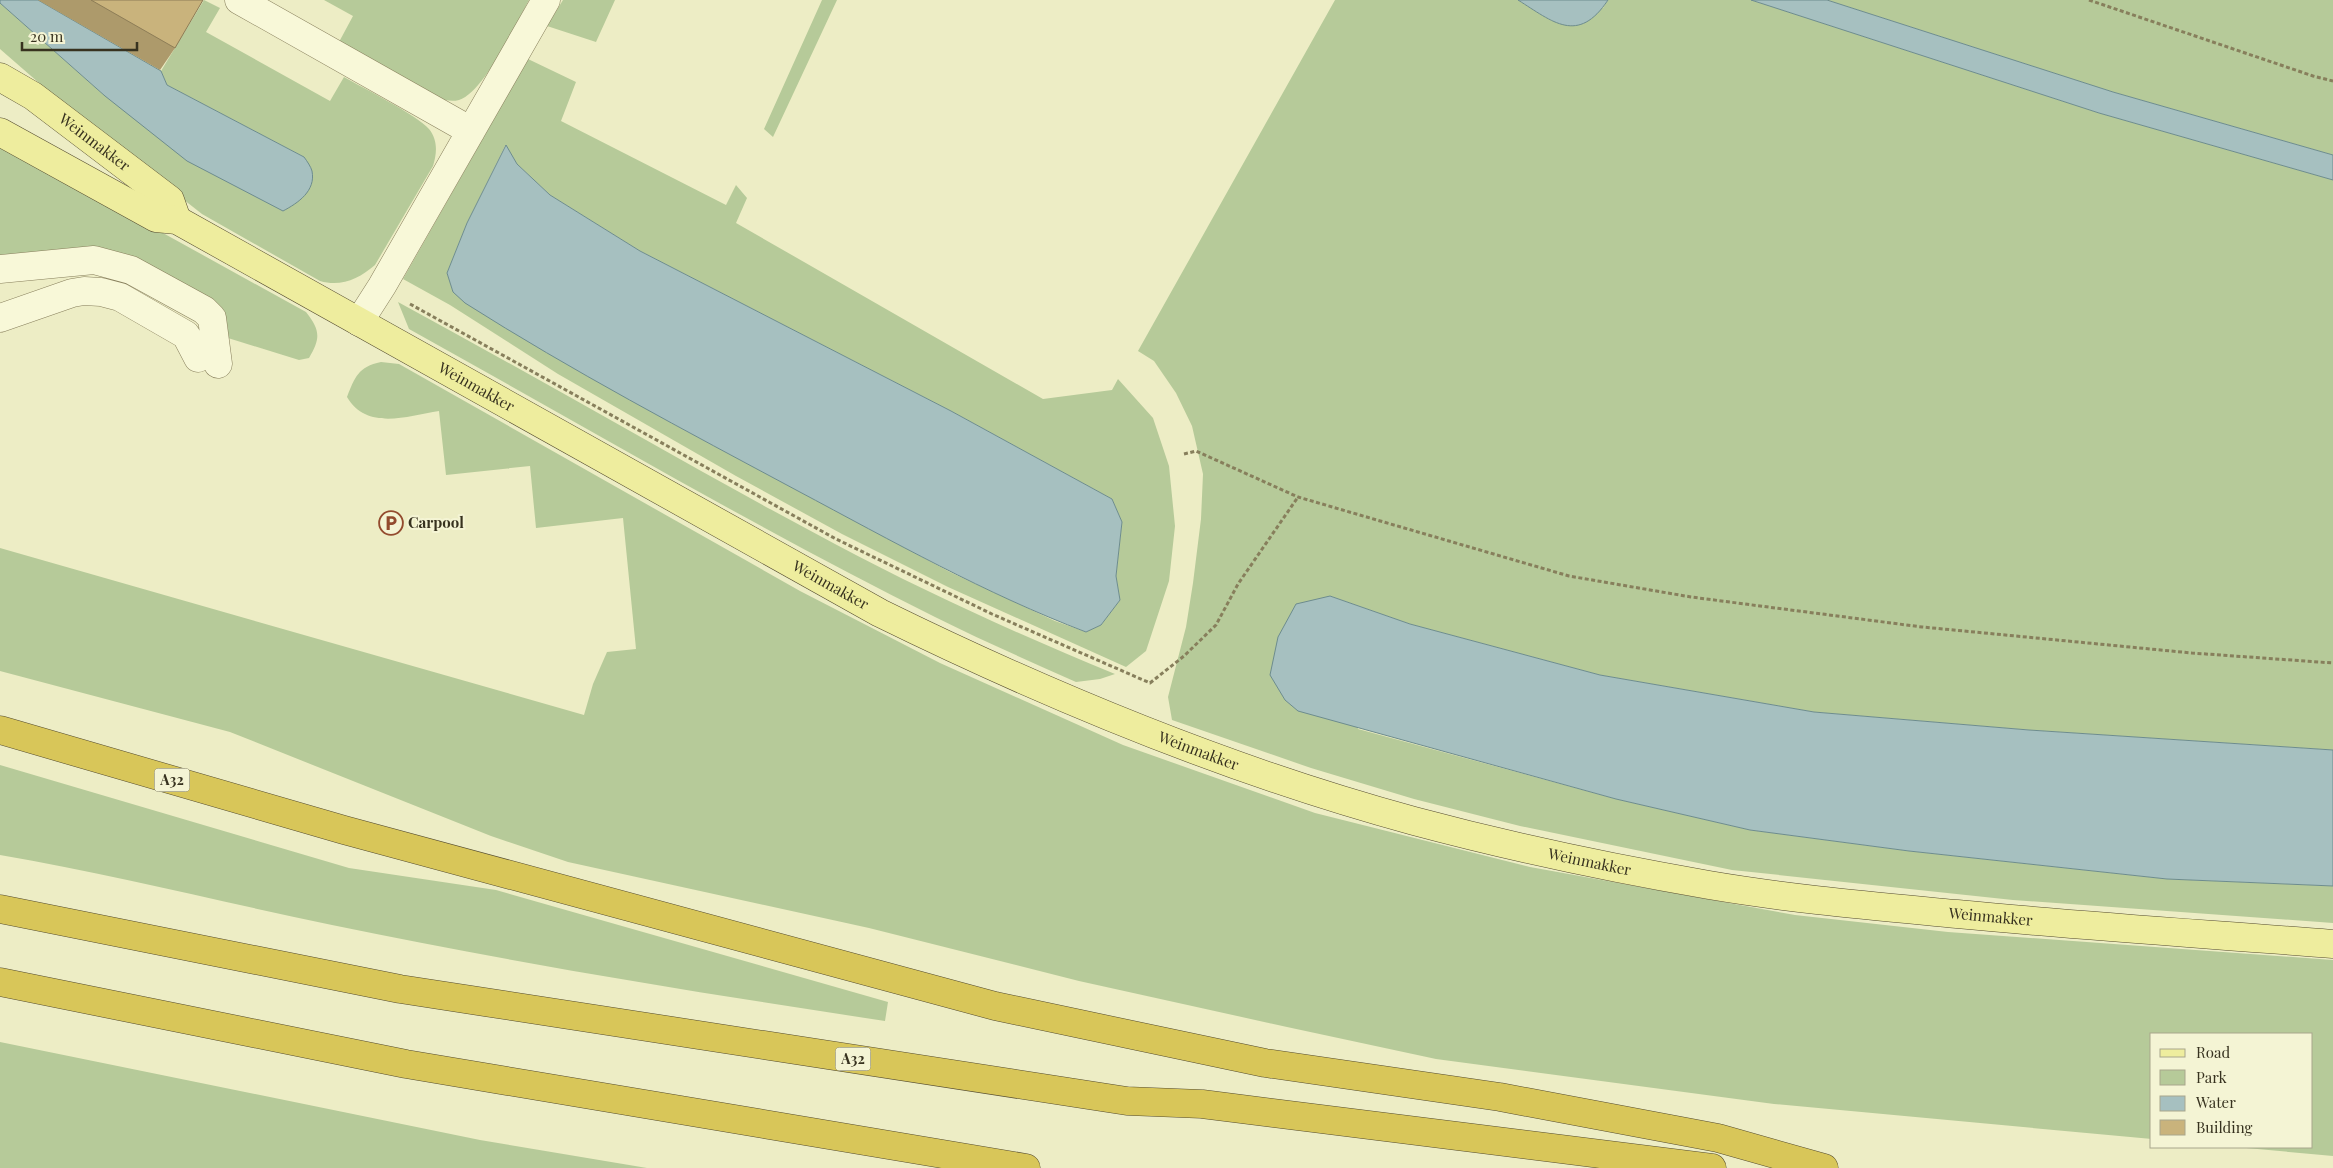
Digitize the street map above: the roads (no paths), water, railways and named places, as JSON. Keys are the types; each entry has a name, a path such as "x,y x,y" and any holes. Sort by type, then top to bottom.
{"highway":[{"name":"A32","path":"0,730 344,830 995,1006 1265,1063 1500,1097 1718,1138 1824,1168"},
{"name":"A32","path":"0,909 400,989 1127,1101 1202,1104 1712,1168"},
{"path":"0,982 406,1064 1026,1168"}],"main road":[{"name":"Weinmakker","path":"0,77 33,96 170,200 176,220"},
{"name":"Weinmakker","path":"0,132 156,218 176,220 724,528 888,617 984,662 1123,722 1312,790 1413,820 1528,849 1708,885 1783,896 2007,919 2333,944"}],"lane":[{"path":"239,0 471,131"},
{"path":"359,322 382,286 546,0"},
{"path":"0,268 94,260 131,270 204,310 212,318 208,361 186,335 120,297 101,292 84,291 72,294 0,318"}],"water":[{"path":"0,0 38,0 161,71 167,85 304,157 312,171 313,178 309,190 305,196 283,211 187,161 105,96 0,3"},
{"path":"1518,0 1608,0 1597,14 1576,26 1554,22"},
{"path":"1751,0 1827,0 2113,92 2333,155 2333,180 2099,113"},
{"path":"506,145 517,164 550,195 640,251 951,411 1112,499 1122,522 1116,576 1120,600 1101,625 1086,632 1012,601 940,566 630,400 546,353 465,303 453,292 447,273 467,223"},
{"path":"1330,596 1410,624 1600,675 1814,712 2029,730 2333,750 2333,886 2167,879 1909,851 1750,830 1616,799 1298,711 1285,700 1270,675 1278,637 1296,604"}],"place":[{"name":"Carpool","path":"391,523"}]}
